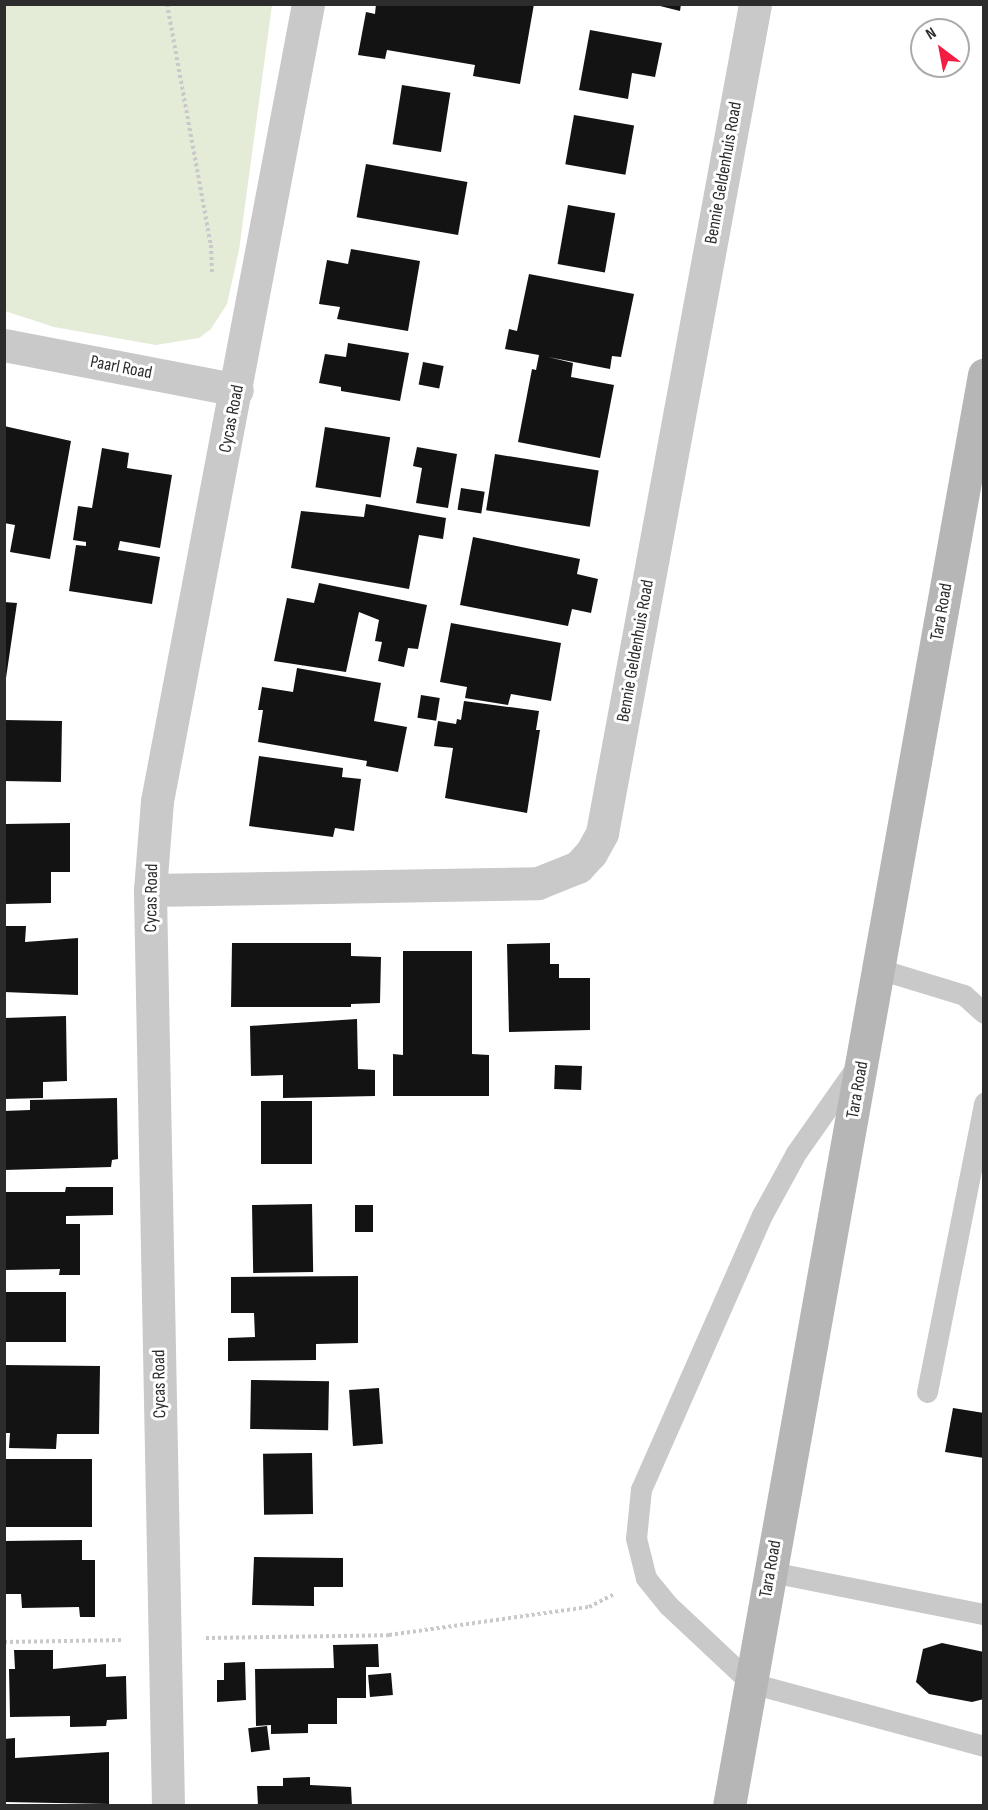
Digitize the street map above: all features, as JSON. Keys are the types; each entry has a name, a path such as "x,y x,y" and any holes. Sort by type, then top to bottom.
{"street":[{"name":"Cycas Road","path":"168,1806 150,890 157,801 237,390 308,4"},
{"name":"Bennie Geldenhuis Road","path":"150,890 538,883 578,867 591,853 602,833 755,4"},
{"name":"Paarl Road","path":"4,345 237,390"},
{"name":"Tara Road","path":"729,1806 984,375"}],"lane":[{"path":"879,969 964,995 984,1013"},
{"path":"863,1058 796,1153 762,1215 641,1489 636,1538 646,1578 669,1606 751,1683 984,1746"},
{"path":"927,1392 984,1103"},
{"path":"771,1572 984,1614"}],"path":[{"path":"167,4 211,245 212,279"},
{"path":"4,1642 389,1635 589,1607 646,1578"}],"green space":[{"path":"5,4 272,5 239,250 227,304 211,329 199,338 156,345 54,327 5,311"}],"building":[{"path":"376,4 534,4 520,84 473,76 475,65 387,50 385,59 358,55 366,12 375,14"},
{"path":"652,4 681,4 680,11"},
{"path":"590,30 662,43 655,77 632,73 628,99 579,90"},
{"path":"402,85 450,93 441,152 393,144"},
{"path":"574,115 634,126 625,175 565,164"},
{"path":"366,164 467,182 458,235 357,217"},
{"path":"568,205 615,213 605,272 558,264"},
{"path":"351,249 420,261 408,331 337,319 340,307 319,304 327,260 348,264"},
{"path":"529,274 634,294 621,357 612,356 610,369 548,357 573,363 571,377 614,385 600,458 518,442 532,369 536,370 539,355 505,349 509,329 517,331"},
{"path":"348,343 409,353 400,401 341,391 341,387 319,383 325,354 346,357"},
{"path":"423,362 444,366 439,389 419,385"},
{"path":"4,426 71,441 50,559 10,552 15,525 4,523"},
{"path":"325,427 390,437 381,498 315,487"},
{"path":"417,447 457,454 448,508 416,503 422,468 413,466"},
{"path":"102,448 129,453 127,468 172,475 160,548 120,541 118,550 160,557 152,604 69,591 76,545 86,546 86,542 73,540 78,506 92,508"},
{"path":"495,454 599,470 590,527 486,510"},
{"path":"461,488 485,492 481,513 458,510"},
{"path":"366,504 446,518 443,539 419,535 409,589 291,568 301,511 364,517"},
{"path":"473,537 580,559 577,574 598,579 591,613 572,609 568,626 460,605"},
{"path":"319,583 427,605 418,649 408,648 404,667 378,661 382,642 375,641 379,620 359,612 346,672 274,661 287,598 314,603"},
{"path":"4,602 17,603 6,678 4,678"},
{"path":"451,623 561,643 551,701 511,694 508,705 465,698 467,687 440,682"},
{"path":"297,668 381,683 374,721 407,727 398,772 366,766 367,761 258,742 263,710 258,710 262,687 293,692"},
{"path":"421,695 440,698 436,721 417,718"},
{"path":"464,701 539,711 536,730 540,730 527,813 445,798 453,748 434,746 438,721 456,724 457,719 461,720"},
{"path":"4,720 62,721 61,782 4,781"},
{"path":"259,756 343,768 342,777 361,779 354,831 335,828 333,837 249,826"},
{"path":"70,823 70,872 51,872 51,903 5,904 5,824"},
{"path":"4,926 26,926 25,942 78,938 78,995 4,992"},
{"path":"232,943 351,943 351,956 381,957 380,1003 351,1004 351,1007 231,1007"},
{"path":"550,943 550,964 559,964 559,978 590,978 590,1030 509,1032 507,944"},
{"path":"403,951 472,951 472,1054 489,1055 489,1096 393,1096 393,1054 403,1055"},
{"path":"66,1016 67,1081 43,1082 43,1098 4,1099 4,1018"},
{"path":"357,1019 358,1069 375,1070 375,1096 283,1098 283,1075 251,1076 250,1026"},
{"path":"555,1065 582,1066 581,1090 554,1089"},
{"path":"117,1098 118,1159 112,1160 111,1167 4,1170 4,1111 30,1110 30,1100"},
{"path":"261,1101 312,1101 312,1164 261,1164"},
{"path":"66,1187 113,1187 113,1215 66,1216 66,1224 80,1224 80,1275 59,1275 60,1269 4,1270 4,1192 65,1192"},
{"path":"312,1204 313,1272 253,1273 252,1205"},
{"path":"355,1205 373,1205 373,1232 355,1232"},
{"path":"358,1276 358,1343 316,1344 316,1360 228,1361 228,1338 255,1337 254,1313 231,1313 231,1277"},
{"path":"4,1292 66,1292 66,1342 4,1342"},
{"path":"4,1365 100,1366 99,1434 57,1434 56,1449 9,1448 10,1433 4,1433"},
{"path":"251,1380 329,1381 328,1430 250,1429"},
{"path":"379,1388 383,1444 353,1446 349,1390"},
{"path":"953,1408 984,1413 984,1458 945,1452"},
{"path":"312,1453 313,1514 264,1515 263,1454"},
{"path":"4,1459 92,1459 92,1527 4,1527"},
{"path":"82,1540 82,1560 95,1560 95,1617 80,1617 79,1607 22,1608 21,1594 4,1594 4,1541"},
{"path":"254,1557 343,1558 343,1587 314,1587 314,1606 252,1605"},
{"path":"942,1643 984,1652 984,1699 972,1702 929,1694 916,1682 923,1649"},
{"path":"378,1644 379,1667 366,1667 366,1698 337,1698 337,1724 308,1724 308,1733 271,1734 271,1725 256,1726 255,1669 334,1668 333,1645"},
{"path":"14,1650 53,1650 53,1669 106,1664 106,1677 126,1676 127,1719 107,1720 106,1726 70,1727 70,1716 10,1717 9,1669 15,1669"},
{"path":"245,1662 246,1700 217,1702 217,1680 224,1680 224,1663"},
{"path":"391,1673 393,1695 370,1697 368,1675"},
{"path":"267,1726 270,1750 251,1752 248,1728"},
{"path":"15,1738 15,1758 109,1752 109,1804 4,1802 4,1739"},
{"path":"310,1777 310,1785 351,1787 352,1806 258,1806 257,1786 283,1786 283,1778"}]}
